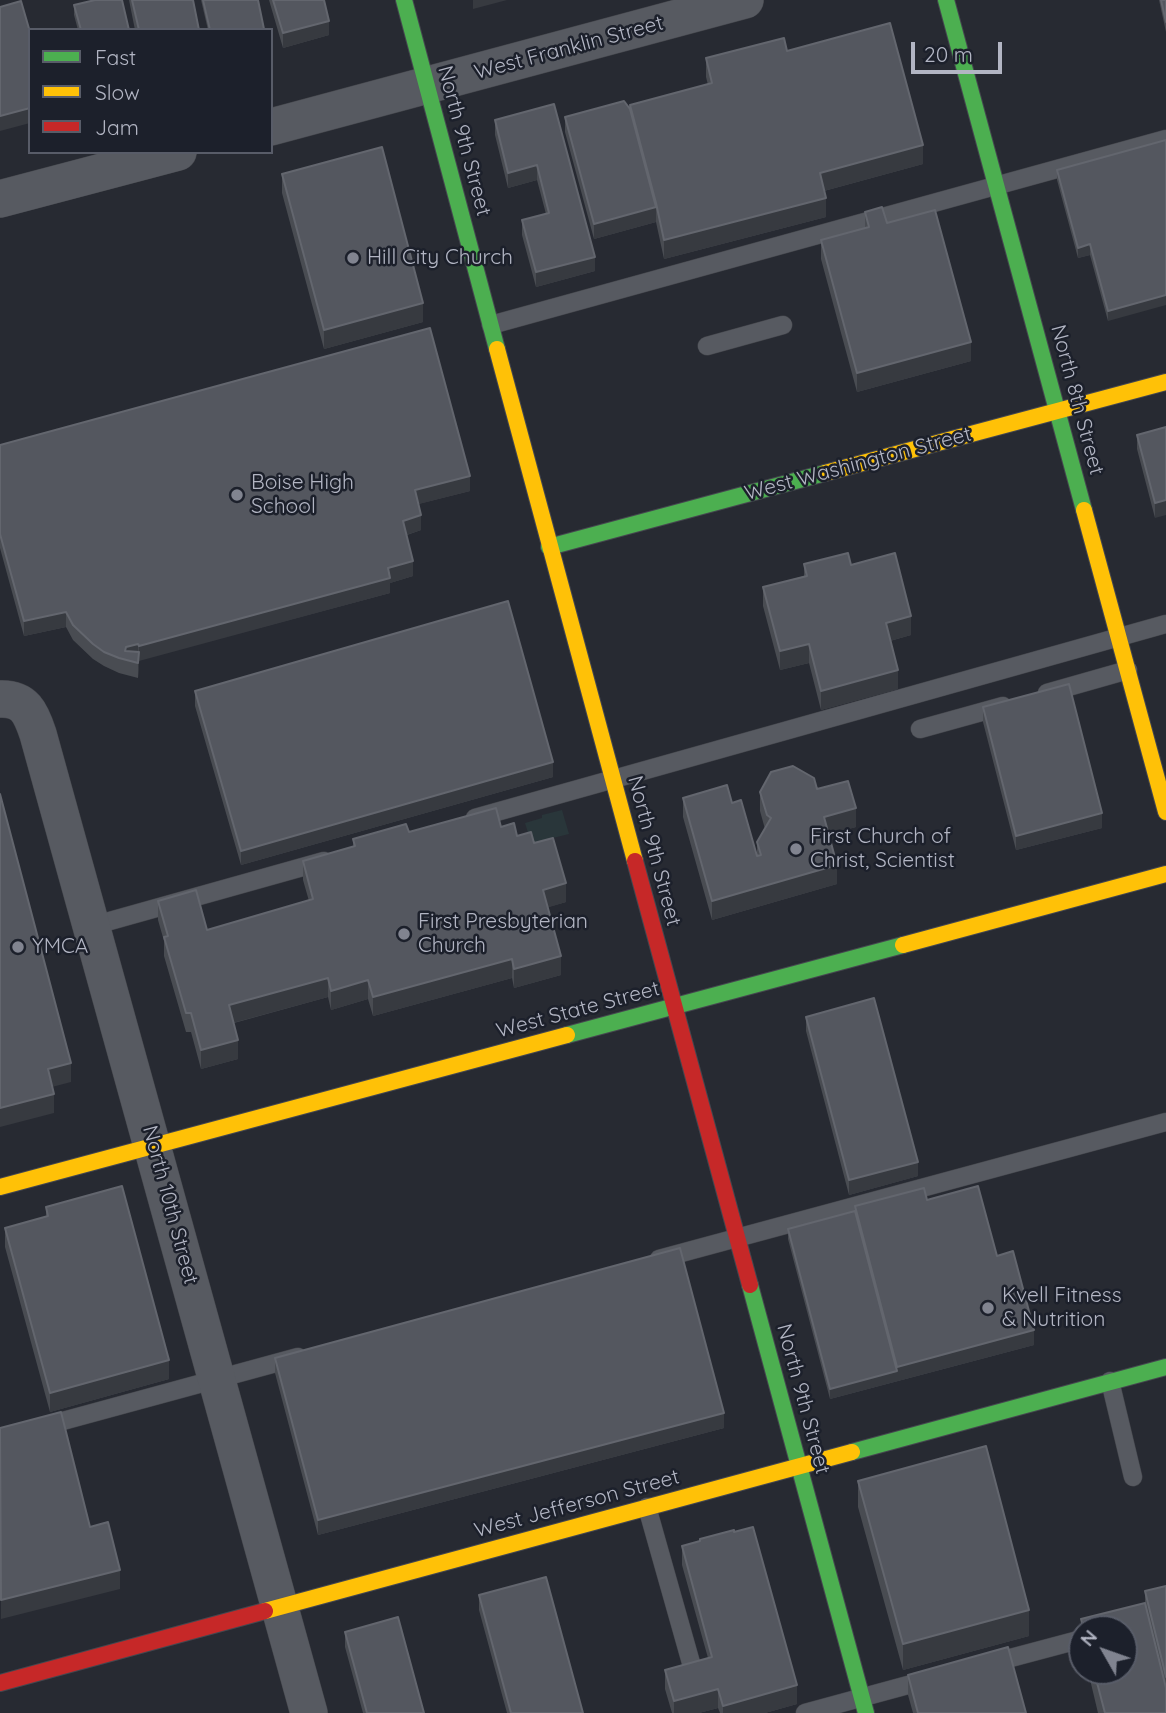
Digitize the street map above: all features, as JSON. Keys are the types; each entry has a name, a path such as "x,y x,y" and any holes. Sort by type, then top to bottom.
{"street":[{"name":"North 9th Street","path":"404,0 549,547 864,1705"},
{"name":"West Franklin Street","path":"273,126 745,0"},
{"name":"North 8th Street","path":"946,0 1166,812"},
{"path":"0,199 170,154"},
{"name":"West Washington Street","path":"549,547 1166,382"},
{"name":"North 10th Street","path":"10,701 27,709 32,716 309,1713"},
{"name":"West State Street","path":"0,1187 1166,874"},
{"name":"West Jefferson Street","path":"0,1683 1166,1367"}],"lane":[{"path":"491,325 1166,139"},
{"path":"707,346 783,325"},
{"path":"459,823 1166,624"},
{"path":"919,729 1128,670"},
{"path":"92,926 337,857"},
{"path":"642,1264 1166,1122"},
{"path":"0,1438 313,1353"},
{"path":"1110,1381 1133,1477"},
{"path":"647,1507 695,1677"},
{"path":"977,1667 1068,1643"},
{"path":"805,1713 864,1705 951,1674"}],"shaded area":[{"path":"562,810 569,834 533,843 525,823"}],"building":[{"path":"95,0 122,0 129,28 80,28 74,5"},
{"path":"132,0 193,0 199,28 139,28"},
{"path":"203,0 258,0 264,28 210,28"},
{"path":"273,0 324,0 329,21 283,33"},
{"path":"1161,0 1166,0 1166,22"},
{"path":"21,1 29,28 28,109 0,116 0,7"},
{"path":"890,23 923,145 820,173 826,198 664,240 630,105 712,83 706,58 784,38 787,51"},
{"path":"624,101 630,109 656,207 594,224 565,117"},
{"path":"554,104 595,257 536,272 522,220 549,213 537,165 508,173 495,120"},
{"path":"1166,140 1166,295 1108,311 1090,244 1078,248 1057,170"},
{"name":"Hill City Church","path":"382,147 423,303 324,330 282,174"},
{"path":"882,207 887,223 935,210 971,342 857,373 821,240 869,227 865,212"},
{"path":"430,328 470,476 415,490 421,515 403,521 413,561 388,568 390,578 139,646 126,647 125,651 139,652 138,663 104,652 73,625 66,612 24,621 0,534 0,445"},
{"path":"1166,427 1166,500 1155,503 1137,435"},
{"path":"848,553 851,565 895,553 911,616 886,623 898,670 821,691 809,644 780,651 763,587 807,576 804,564"},
{"path":"508,601 553,762 241,851 195,691"},
{"path":"1069,684 1102,813 1016,836 983,707"},
{"name":"First Church of Christ, Scientist","path":"793,766 814,778 817,789 848,781 856,808 824,817 837,865 712,901 683,798 727,785 732,803 741,800 757,856 761,855 757,842 771,818 767,815 760,792 771,772"},
{"name":"YMCA","path":"0,794 71,1063 48,1069 54,1094 0,1108"},
{"name":"First Presbyterian Church","path":"496,808 501,827 514,823 517,836 531,832 534,843 553,838 566,883 543,890 561,956 514,969 512,959 373,997 368,980 331,991 328,978 229,1005 238,1040 201,1050 191,1013 186,1013 164,937 168,936 158,901 196,890 207,930 313,899 303,861 355,846 353,839 406,824 409,832"},
{"path":"874,998 918,1162 849,1180 806,1017"},
{"path":"122,1186 169,1360 50,1393 5,1228 48,1216 46,1207"},
{"path":"978,1186 997,1256 1013,1251 1034,1330 897,1367 855,1206 924,1188 927,1200"},
{"path":"855,1211 897,1371 830,1389 788,1229"},
{"path":"680,1248 724,1413 318,1520 275,1358"},
{"path":"61,1412 90,1527 108,1522 120,1570 1,1600 0,1428"},
{"path":"986,1446 1029,1610 903,1644 858,1481"},
{"path":"753,1527 797,1685 723,1706 718,1689 674,1701 665,1670 712,1657 682,1546 700,1539"},
{"path":"546,1577 583,1713 511,1713 479,1595"},
{"path":"1166,1586 1166,1677 1145,1591"},
{"path":"1145,1603 1166,1688 1166,1713 1105,1713 1098,1685 1138,1685 1138,1615 1097,1615"},
{"path":"398,1617 424,1713 367,1713 345,1632"},
{"path":"1008,1647 1026,1713 918,1713 908,1675"}],"traffic: fast":[{"path":"404,0 497,349"},
{"path":"946,0 1084,510"},
{"path":"549,547 825,473"},
{"path":"567,1035 903,945"},
{"path":"750,1285 866,1713"},
{"path":"852,1452 1166,1367"}],"traffic: slow":[{"path":"497,349 635,861"},
{"path":"825,473 1166,382"},
{"path":"1084,510 1166,812"},
{"path":"903,945 1166,874"},
{"path":"0,1187 567,1035"},
{"path":"265,1611 852,1452"}],"traffic: jam":[{"path":"635,861 750,1285"},
{"path":"0,1683 265,1611"}],"place":[{"name":"Hill City Church","path":"353,258"},
{"name":"Boise High School","path":"237,495"},
{"name":"First Church of Christ, Scientist","path":"796,849"},
{"name":"First Presbyterian Church","path":"404,934"},
{"name":"YMCA","path":"18,947"},
{"name":"Kvell Fitness & Nutrition","path":"988,1308"}]}
